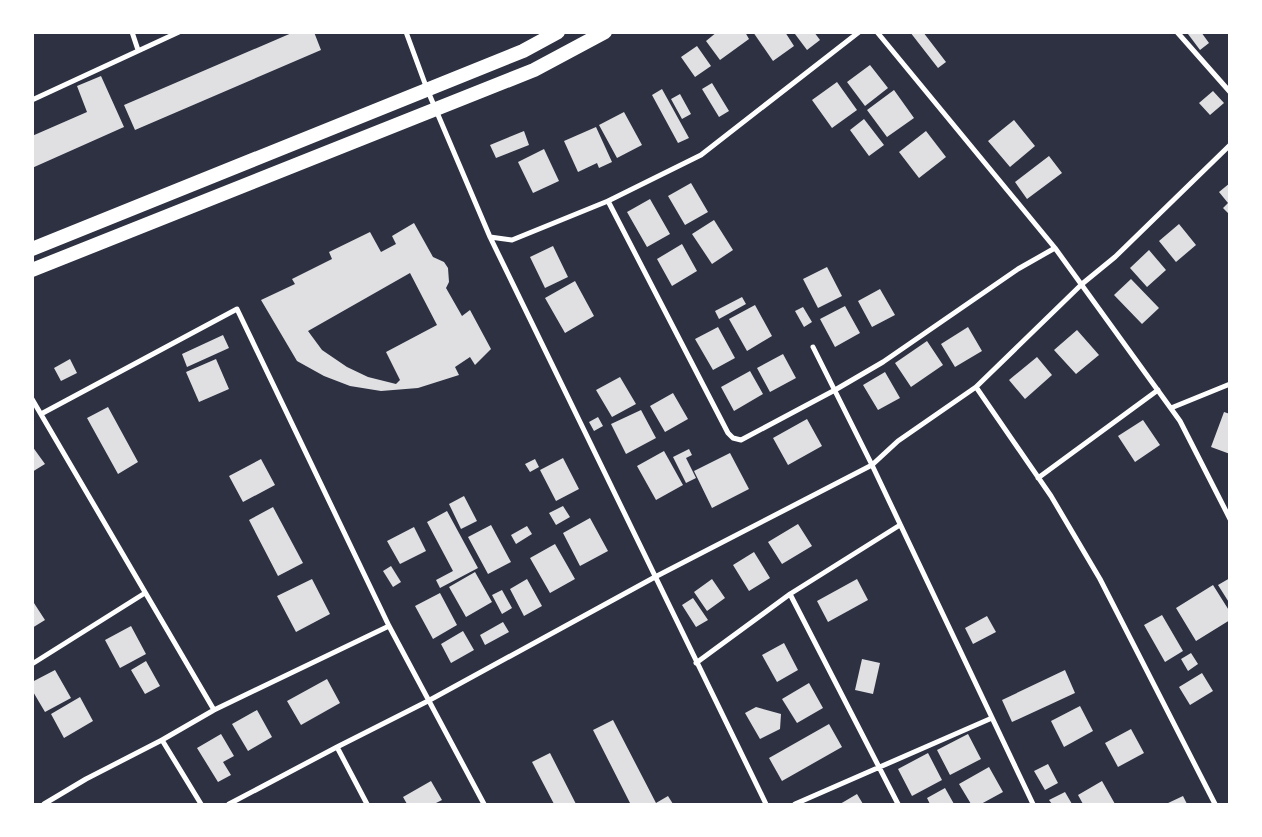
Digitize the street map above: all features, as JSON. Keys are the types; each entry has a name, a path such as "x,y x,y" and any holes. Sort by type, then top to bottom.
{"highway":[{"path":"32,249 523,51 558,32"},
{"path":"32,270 534,70 605,32"}],"street":[{"path":"132,32 138,50"},
{"path":"32,100 179,32"},
{"path":"406,32 427,89 490,237 766,804"},
{"path":"490,237 512,240 608,201 700,156 859,32"},
{"path":"877,32 1055,248 1082,284 1180,421 1230,519"},
{"path":"1177,32 1230,92"},
{"path":"229,804 428,701 655,577 872,465 898,441 976,387 1230,145"},
{"path":"608,201 728,433 733,438 741,440 883,362 1018,269 1055,248"},
{"path":"41,414 237,310 389,626 484,804"},
{"path":"814,347 1033,804"},
{"path":"1171,408 1230,384"},
{"path":"976,387 1038,478 1100,580 1214,804"},
{"path":"1038,478 1158,390"},
{"path":"32,399 214,710"},
{"path":"696,663 790,594 900,525"},
{"path":"32,664 145,593"},
{"path":"790,594 898,804"},
{"path":"44,804 86,779 162,740 214,710 389,626"},
{"path":"795,804 992,718"},
{"path":"162,740 201,804"},
{"path":"337,747 367,804"}],"building":[{"path":"294,32 314,32 321,50 135,130 124,105"},
{"path":"717,32 745,32 749,39 720,60 706,41"},
{"path":"753,32 785,32 794,46 773,61"},
{"path":"797,32 814,32 820,40 807,50 795,34"},
{"path":"910,32 923,32 946,62 938,68"},
{"path":"1190,32 1201,32 1209,43 1200,50 1188,34"},
{"path":"697,46 711,66 695,77 681,57"},
{"path":"870,65 888,88 865,106 847,82"},
{"path":"101,76 124,127 32,168 32,136 87,112 77,86"},
{"path":"837,82 857,110 832,128 812,100"},
{"path":"712,83 729,111 719,117 702,89"},
{"path":"662,89 689,138 678,143 652,95"},
{"path":"894,90 914,118 887,137 867,110"},
{"path":"1213,91 1224,103 1210,115 1199,103"},
{"path":"680,94 691,114 682,119 671,99"},
{"path":"624,112 642,145 617,158 599,125"},
{"path":"864,119 884,145 869,156 850,130"},
{"path":"1014,120 1035,146 1010,167 988,141"},
{"path":"596,127 612,162 599,168 597,163 578,172 564,141"},
{"path":"524,131 529,145 496,158 490,145"},
{"path":"926,131 946,157 919,178 899,152"},
{"path":"544,149 559,181 533,193 518,162"},
{"path":"1049,156 1062,173 1027,199 1015,182"},
{"path":"691,183 708,212 685,225 668,196"},
{"path":"1230,183 1230,215 1223,208 1228,203 1219,192"},
{"path":"650,199 670,234 647,247 627,212"},
{"path":"714,220 733,250 712,264 692,234"},
{"path":"414,223 433,257 444,262 448,268 449,282 446,288 462,316 470,310 491,349 475,365 470,357 455,367 459,375 418,388 381,391 350,386 324,376 297,361 261,300 295,284 292,279 332,259 329,252 370,232 381,252 396,244 392,236","holes":["410,273 437,325 386,352 400,380 396,384 368,377 347,367 322,350 308,331"]},
{"path":"1179,224 1196,245 1176,262 1159,241"},
{"path":"682,244 697,271 672,286 657,259"},
{"path":"553,246 568,277 545,288 530,257"},
{"path":"1149,250 1166,270 1147,287 1130,268"},
{"path":"827,267 842,296 818,308 803,279"},
{"path":"1131,279 1159,308 1142,324 1114,295"},
{"path":"575,281 594,316 565,333 545,298"},
{"path":"880,289 895,315 872,327 858,301"},
{"path":"742,297 746,304 719,319 715,311"},
{"path":"755,305 772,336 747,351 729,319"},
{"path":"845,306 860,333 835,347 820,319"},
{"path":"803,307 812,322 804,327 795,311"},
{"path":"718,327 735,358 713,370 695,339"},
{"path":"968,327 982,351 955,367 941,344"},
{"path":"1077,330 1099,355 1076,374 1054,350"},
{"path":"223,335 229,348 187,367 182,354"},
{"path":"927,341 943,365 911,387 895,363"},
{"path":"783,354 796,378 770,392 757,368"},
{"path":"1037,357 1052,375 1025,399 1009,380"},
{"path":"70,359 77,373 61,381 54,368"},
{"path":"216,359 229,389 199,402 186,372"},
{"path":"750,371 763,394 734,411 721,387"},
{"path":"885,372 900,398 878,410 863,385"},
{"path":"620,377 636,404 612,417 596,390"},
{"path":"673,393 688,419 665,432 650,406"},
{"path":"108,407 138,462 118,474 87,418"},
{"path":"641,410 656,438 626,454 611,424"},
{"path":"1224,412 1230,414 1230,454 1211,447"},
{"path":"598,417 603,426 594,431 589,422"},
{"path":"807,419 822,446 788,465 773,438"},
{"path":"1143,420 1160,445 1135,462 1118,436"},
{"path":"32,446 45,464 32,472"},
{"path":"689,449 692,455 686,458 696,478 686,483 673,457"},
{"path":"664,451 683,485 656,500 637,466"},
{"path":"730,453 749,489 712,508 694,471"},
{"path":"563,458 579,489 556,501 540,470"},
{"path":"261,459 275,485 243,502 229,476"},
{"path":"535,459 539,467 530,472 525,464"},
{"path":"464,496 477,521 461,529 449,504"},
{"path":"563,506 570,517 556,525 549,513"},
{"path":"273,507 303,563 278,576 249,520"},
{"path":"447,511 478,568 440,588 436,580 453,571 427,522"},
{"path":"590,518 608,551 580,566 563,533"},
{"path":"798,524 812,546 782,564 768,542"},
{"path":"491,525 511,562 488,574 468,537"},
{"path":"527,526 532,534 516,544 511,535"},
{"path":"414,527 426,551 400,564 387,541"},
{"path":"555,544 575,579 550,593 530,558"},
{"path":"754,552 770,578 749,591 733,565"},
{"path":"391,566 401,582 393,587 383,571"},
{"path":"475,572 492,602 466,617 449,587"},
{"path":"1230,578 1230,604 1218,585"},
{"path":"312,579 330,614 296,632 277,596"},
{"path":"527,579 542,606 524,616 510,589"},
{"path":"712,579 725,598 707,611 694,592"},
{"path":"857,579 868,600 828,622 817,601"},
{"path":"1213,585 1230,612 1230,620 1196,641 1176,608"},
{"path":"502,590 512,608 502,614 492,595"},
{"path":"440,593 457,625 433,639 415,606"},
{"path":"693,598 708,620 696,627 682,605"},
{"path":"32,600 45,620 32,628"},
{"path":"1162,615 1183,651 1165,662 1144,625"},
{"path":"987,616 996,632 973,644 965,628"},
{"path":"503,622 509,632 485,645 480,635"},
{"path":"131,626 146,654 120,668 105,640"},
{"path":"463,631 474,650 451,663 441,644"},
{"path":"784,643 798,670 777,682 762,655"},
{"path":"1191,653 1198,664 1188,671 1181,659"},
{"path":"862,659 880,663 873,694 855,690"},
{"path":"146,661 160,686 145,694 131,670"},
{"path":"55,670 71,698 45,712 32,690 32,682"},
{"path":"1065,670 1075,693 1012,722 1002,700"},
{"path":"1202,673 1213,691 1190,705 1179,687"},
{"path":"327,679 340,703 301,725 287,701"},
{"path":"809,683 823,708 797,723 782,699"},
{"path":"80,697 93,721 64,738 51,714"},
{"path":"1080,706 1093,731 1064,747 1051,721"},
{"path":"756,707 781,714 780,729 760,739 745,713"},
{"path":"257,710 272,737 248,751 232,724"},
{"path":"613,720 656,803 668,796 673,804 628,804 630,803 593,730"},
{"path":"829,724 842,747 782,781 769,758"},
{"path":"1131,729 1144,753 1118,767 1105,743"},
{"path":"221,734 234,756 223,762 231,775 218,782 197,748"},
{"path":"968,734 981,759 950,775 937,750"},
{"path":"550,753 576,804 554,804 532,762"},
{"path":"928,753 942,780 912,796 898,769"},
{"path":"1048,764 1058,783 1045,790 1034,771"},
{"path":"989,767 1003,792 981,804 971,804 959,784"},
{"path":"431,781 442,800 434,804 407,804 403,797"},
{"path":"1102,781 1115,804 1083,804 1078,795"},
{"path":"945,788 954,804 930,804 927,798"},
{"path":"1065,792 1072,804 1052,804 1049,800"},
{"path":"857,794 863,804 840,804"},
{"path":"1183,796 1187,804 1166,804"}]}
